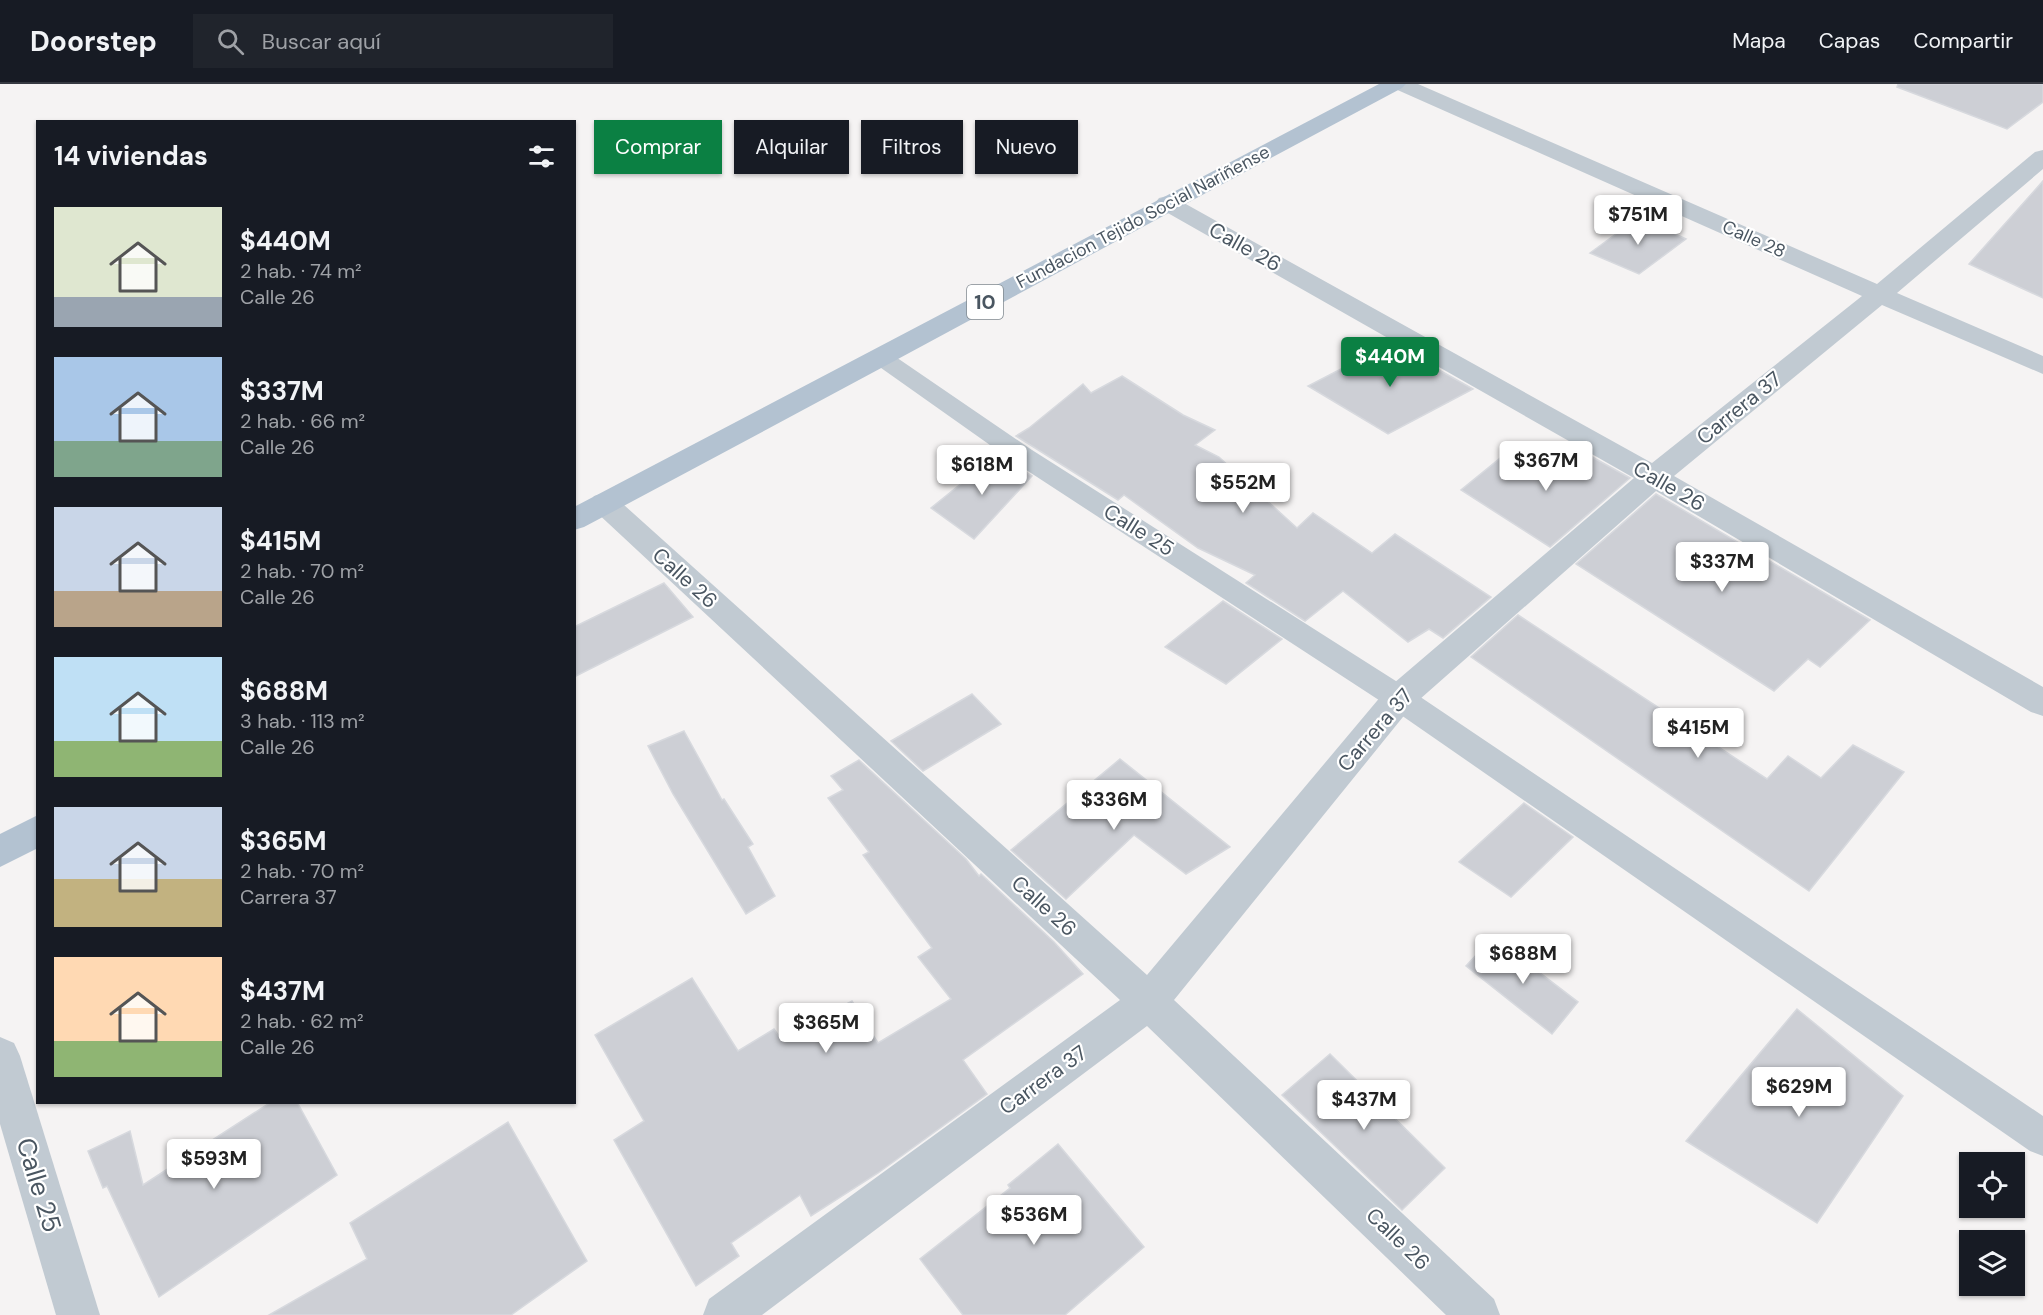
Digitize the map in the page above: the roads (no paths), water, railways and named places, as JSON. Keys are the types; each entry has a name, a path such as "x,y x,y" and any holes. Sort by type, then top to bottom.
{"main road":[{"name":"Fundacion Tejido Social Nariñense","path":"589,512 882,358 1167,203 1395,84"},
{"path":"0,852 36,832"}],"street":[{"name":"Calle 28","path":"1400,84 2043,366"},
{"name":"Carrera 37","path":"725,1315 1149,1002 1399,698 1654,477 1880,294 2043,157"},
{"name":"Calle 26","path":"1167,203 1654,477 2043,703"},
{"name":"Calle 26","path":"589,512 1149,1002 1478,1315"},
{"name":"Calle 25","path":"0,1056 78,1315"}],"lane":[{"name":"Calle 25","path":"882,358 1023,456 1399,698 2043,1138"}]}
